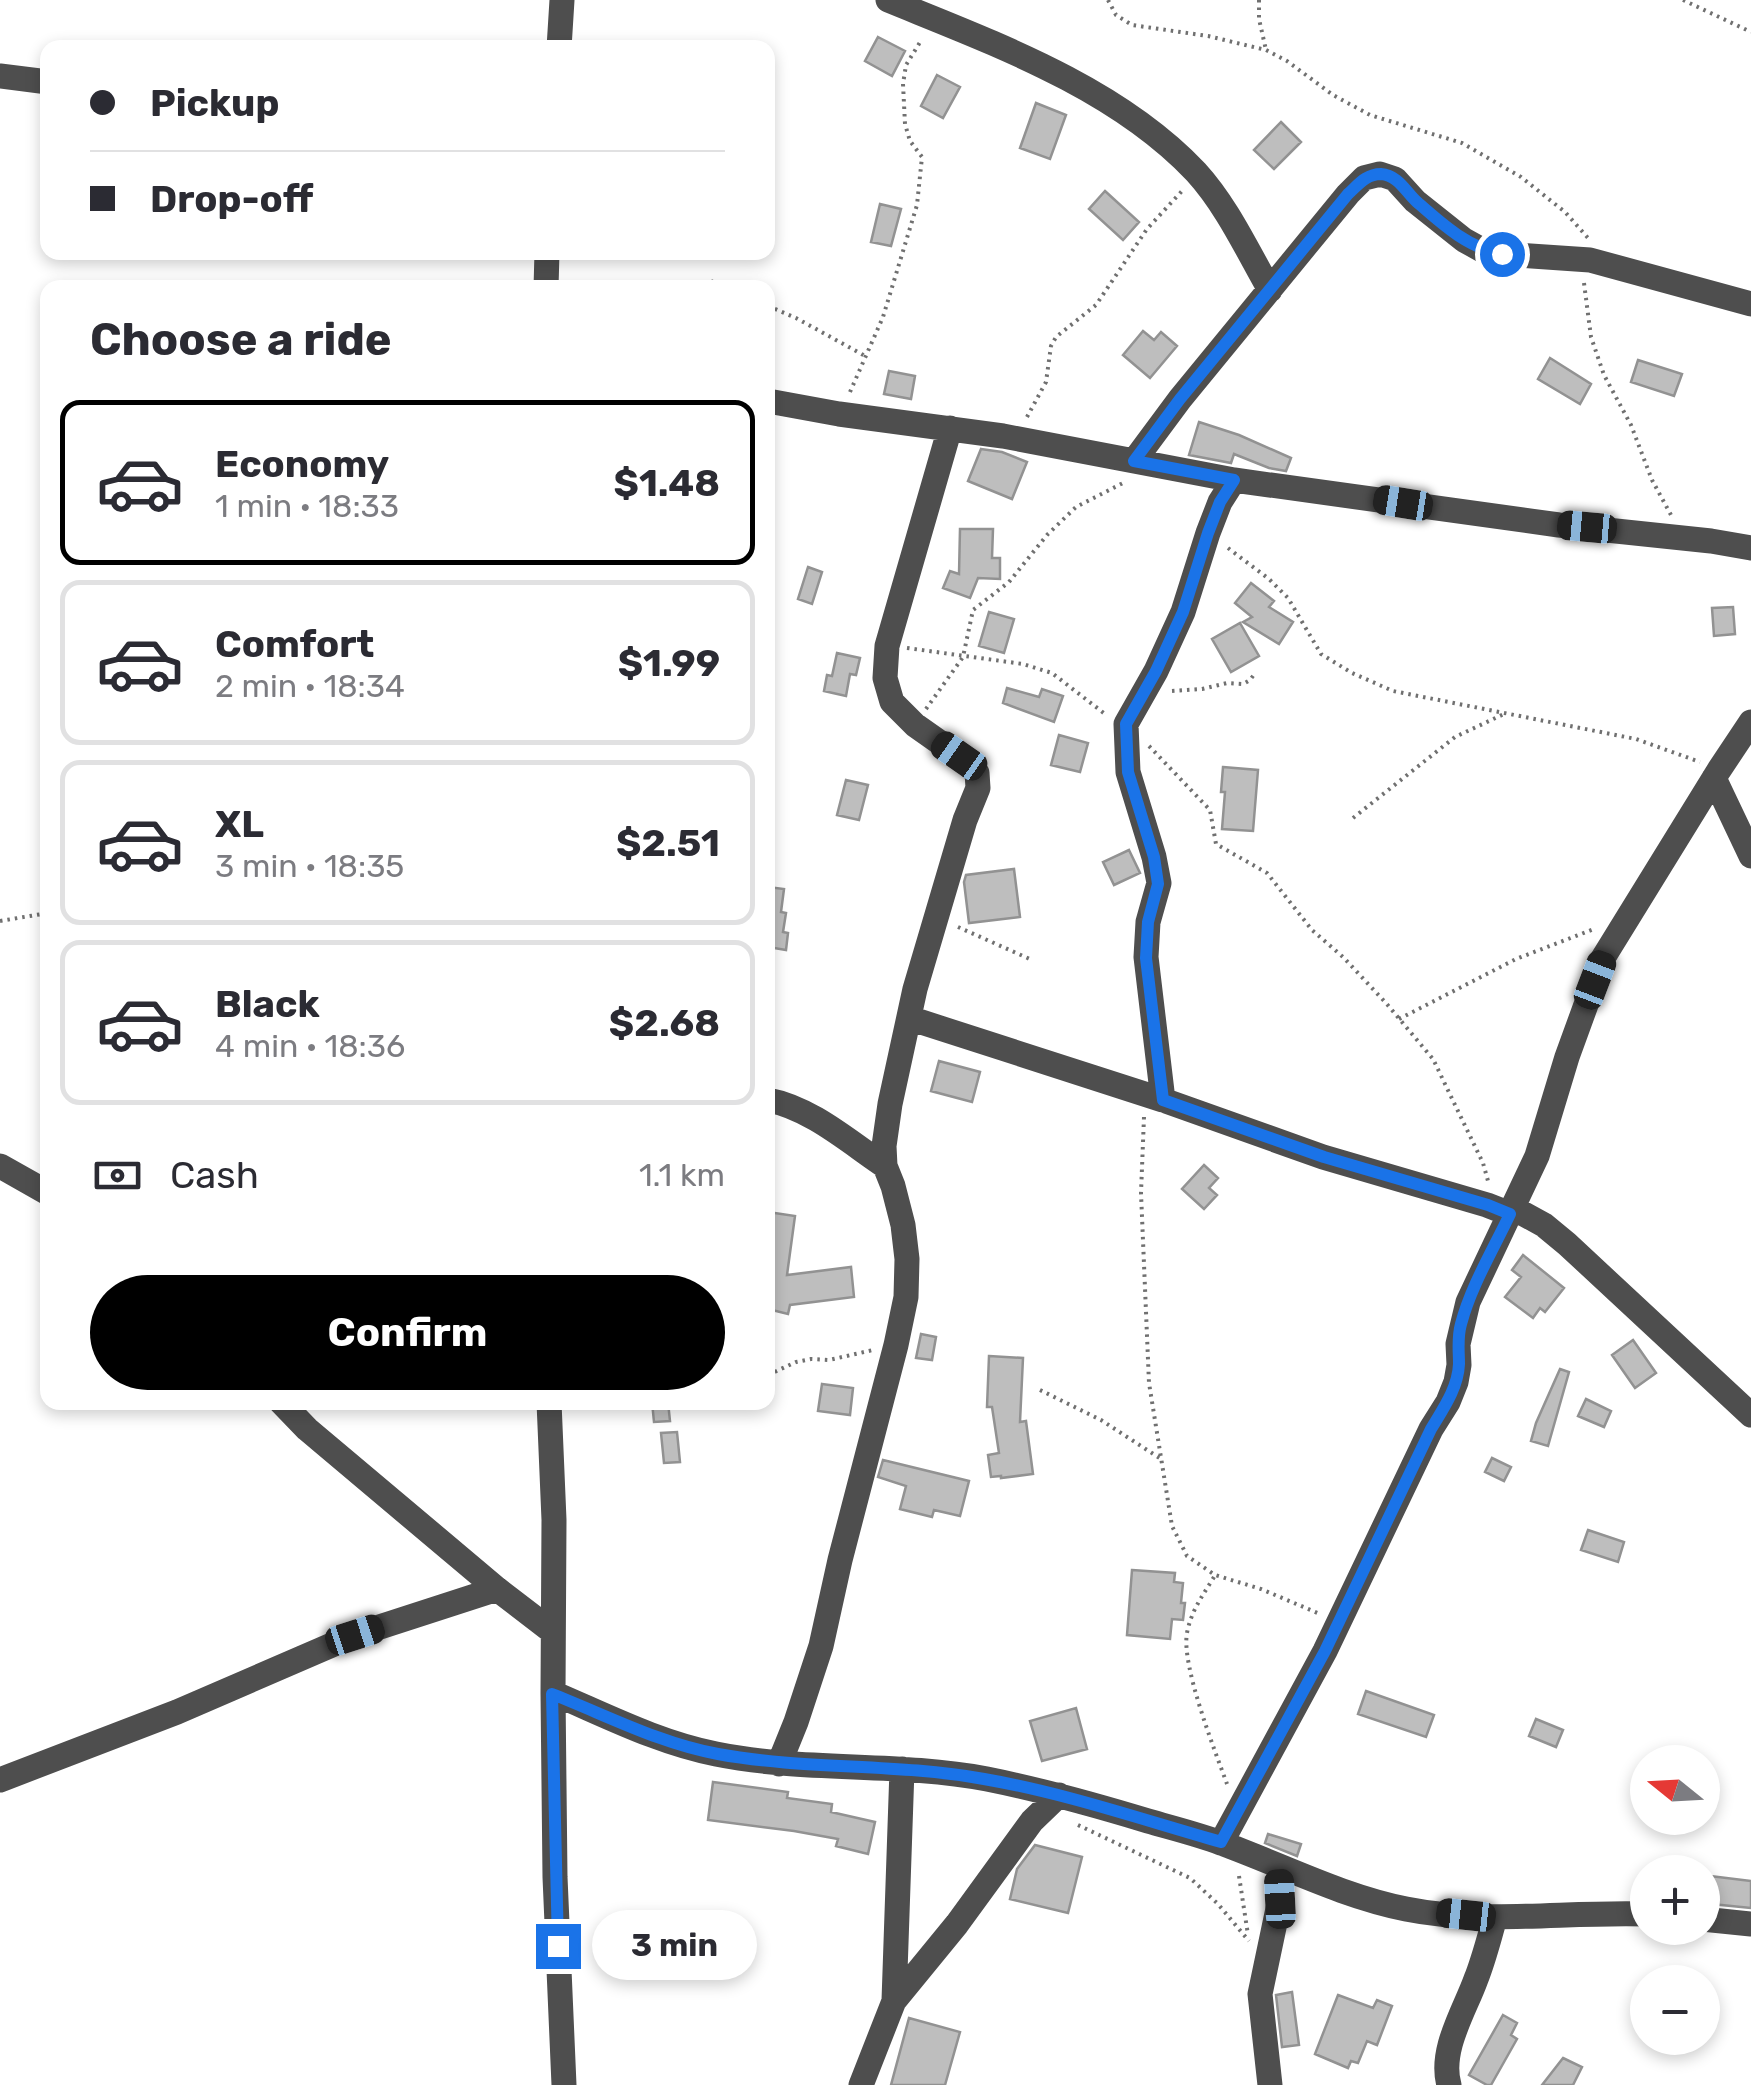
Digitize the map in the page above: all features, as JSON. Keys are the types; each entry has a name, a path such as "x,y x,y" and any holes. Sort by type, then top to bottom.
{"street":[{"path":"560,40 562,0"},
{"path":"888,0 1040,65 1112,104 1172,149 1198,174 1226,211 1270,290"},
{"path":"0,76 40,81"},
{"path":"1146,463 1180,399 1364,178 1380,174 1395,179 1416,201 1482,250 1581,259 1751,304"},
{"path":"775,402 1014,438 1234,480 1751,548"},
{"path":"779,1764 821,1646 906,1297 902,1225 894,1186 885,1166 884,1146 909,1018 936,916 978,788 977,773 892,702 885,678 887,646 950,428"},
{"path":"1154,1097 1146,958 1148,922 1158,884 1154,857 1128,772 1126,727 1183,612 1208,533 1234,480"},
{"path":"1228,1846 1237,1812 1325,1651 1452,1392 1459,1365 1461,1324 1468,1302 1503,1209 1537,1156 1603,958 1751,722"},
{"path":"1716,774 1751,856"},
{"path":"909,1018 1324,1157 1503,1209 1544,1226 1751,1415"},
{"path":"775,1102 817,1120 885,1166"},
{"path":"0,1166 40,1188"},
{"path":"289,1410 497,1589 553,1632"},
{"path":"549,1410 554,1520 555,1878 564,2085"},
{"path":"0,1780 177,1712 355,1635 497,1589"},
{"path":"552,1694 713,1754 779,1764 902,1768 983,1778 1059,1795 1228,1846 1334,1889 1406,1910 1495,1918 1630,1914"},
{"path":"894,2001 902,1768"},
{"path":"861,2085 894,2001 1032,1822 1059,1795"},
{"path":"1270,2085 1260,1994 1280,1899 1278,1866"},
{"path":"1448,2085 1449,2052 1495,1918"},
{"path":"1720,1921 1751,1924"}],"path":[{"path":"1108,0 1116,15 1132,25 1208,36 1266,50 1370,115 1462,143 1521,177 1565,212 1616,267"},
{"path":"1259,0 1266,50"},
{"path":"1683,0 1751,32"},
{"path":"839,414 883,317 917,205 922,157 910,141 905,124 903,84 906,65 934,19"},
{"path":"1014,438 1046,382 1056,337 1096,306 1147,229 1198,174"},
{"path":"1581,259 1591,337 1604,374 1632,425 1652,480 1683,537"},
{"path":"775,309 867,356"},
{"path":"915,725 962,657 973,610 1009,582 1076,507 1146,463"},
{"path":"1208,533 1269,579 1288,598 1320,654 1352,673 1393,691 1636,739 1716,774"},
{"path":"887,646 1022,664 1052,673 1126,727 1210,810 1216,844 1266,873 1312,930 1343,957 1433,1060 1503,1209"},
{"path":"1142,694 1243,684 1256,672"},
{"path":"1353,818 1455,737 1504,714"},
{"path":"0,921 40,914"},
{"path":"936,916 1032,960"},
{"path":"1399,1019 1516,959 1627,919"},
{"path":"1154,1097 1141,1193 1148,1383 1172,1526 1187,1556 1215,1576 1261,1589 1338,1622"},
{"path":"775,1372 796,1362 851,1357 896,1343"},
{"path":"1040,1390 1101,1420 1161,1459"},
{"path":"1215,1576 1193,1610 1186,1636 1188,1659 1208,1733 1237,1812"},
{"path":"1078,1826 1190,1878 1249,1941 1228,1846"}],"building":[{"path":"878,37 905,51 892,76 865,61"},
{"path":"937,75 960,87 943,118 921,106"},
{"path":"1036,103 1066,115 1050,159 1020,148"},
{"path":"1281,122 1301,142 1274,169 1254,150"},
{"path":"1105,191 1139,222 1123,240 1089,209"},
{"path":"880,204 901,209 891,246 871,242"},
{"path":"1143,331 1154,340 1161,332 1177,346 1150,378 1123,355"},
{"path":"1550,358 1591,384 1580,404 1538,379"},
{"path":"1638,360 1682,374 1674,396 1631,382"},
{"path":"889,371 915,376 911,399 884,394"},
{"path":"1199,422 1291,458 1286,471 1234,454 1231,463 1189,455"},
{"path":"981,449 1027,462 1012,499 968,481"},
{"path":"960,529 993,529 992,558 1000,558 1000,579 978,578 970,598 943,588 950,571 959,574"},
{"path":"808,567 822,572 812,604 798,599"},
{"path":"1251,583 1274,601 1269,607 1293,622 1279,644 1243,622 1252,617 1235,603"},
{"path":"1733,607 1735,634 1714,636 1712,608"},
{"path":"989,612 1014,619 1004,653 979,646"},
{"path":"1240,623 1259,656 1231,672 1212,639"},
{"path":"837,653 860,658 856,675 850,674 846,696 824,691"},
{"path":"1007,688 1039,697 1042,689 1063,696 1054,722 1003,703"},
{"path":"1059,735 1088,743 1080,772 1051,765"},
{"path":"1223,767 1258,770 1253,831 1222,829"},
{"path":"846,780 868,785 859,820 837,815"},
{"path":"1129,850 1140,873 1114,885 1103,862"},
{"path":"1014,869 1020,917 969,923 966,875"},
{"path":"775,888 784,889 781,912 786,913 786,950 775,948"},
{"path":"939,1061 980,1072 972,1102 931,1091"},
{"path":"1204,1165 1218,1178 1209,1188 1217,1195 1204,1209 1182,1189"},
{"path":"775,1213 795,1216 787,1275 851,1267 854,1297 790,1305 788,1314 775,1311"},
{"path":"1523,1255 1564,1288 1545,1312 1540,1308 1533,1318 1505,1297 1521,1277 1512,1270"},
{"path":"921,1334 936,1337 932,1360 916,1358"},
{"path":"1633,1340 1656,1373 1635,1388 1612,1355"},
{"path":"989,1356 1023,1358 1020,1422 1026,1421 1033,1474 991,1477 988,1455 999,1453 992,1407 987,1407"},
{"path":"1560,1369 1569,1372 1548,1446 1531,1441"},
{"path":"822,1384 853,1388 850,1415 818,1411"},
{"path":"1586,1399 1611,1411 1604,1427 1578,1416"},
{"path":"653,1410 669,1410 670,1421 654,1422"},
{"path":"677,1432 680,1462 664,1463 661,1433"},
{"path":"1492,1458 1511,1467 1504,1481 1485,1472"},
{"path":"883,1460 969,1481 960,1516 934,1510 932,1517 900,1509 906,1486 878,1477"},
{"path":"1588,1530 1624,1542 1618,1562 1581,1550"},
{"path":"1132,1570 1175,1573 1174,1582 1183,1583 1183,1620 1172,1619 1170,1639 1127,1635"},
{"path":"1366,1691 1434,1715 1426,1737 1358,1714"},
{"path":"1076,1708 1087,1749 1042,1761 1030,1721"},
{"path":"1536,1719 1563,1730 1556,1747 1529,1736"},
{"path":"713,1782 788,1792 787,1798 832,1804 831,1812 875,1822 868,1854 836,1846 838,1839 708,1820"},
{"path":"1268,1834 1301,1844 1297,1856 1265,1843"},
{"path":"1035,1845 1082,1857 1068,1913 1010,1899 1017,1869"},
{"path":"1720,1877 1751,1881 1751,1908 1720,1905"},
{"path":"1292,1992 1299,2045 1282,2047 1276,1995"},
{"path":"1338,1995 1373,2008 1377,2000 1392,2006 1377,2045 1367,2041 1358,2063 1351,2061 1348,2068 1315,2054"},
{"path":"1503,2015 1517,2023 1511,2035 1517,2039 1491,2085 1487,2085 1469,2075"},
{"path":"909,2018 960,2032 945,2085 891,2085"},
{"path":"1563,2058 1582,2067 1573,2085 1542,2085"}],"route":[{"path":"558,1946 552,1694 713,1754 779,1764 902,1768 983,1778 1059,1795 1221,1842 1325,1651 1431,1429 1448,1402 1456,1382 1461,1324 1468,1302 1510,1214 1324,1157 1163,1100 1146,958 1148,922 1158,884 1154,857 1128,772 1126,724 1183,612 1208,533 1234,480 1134,461 1180,399 1364,178 1380,174 1395,179 1464,240 1482,250 1502,254"}]}
